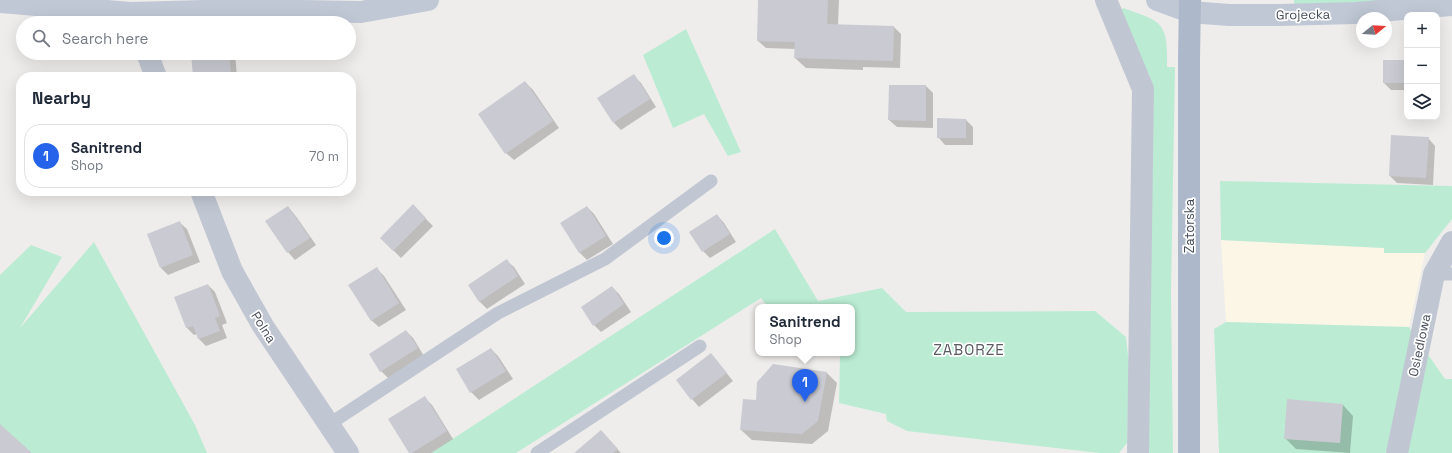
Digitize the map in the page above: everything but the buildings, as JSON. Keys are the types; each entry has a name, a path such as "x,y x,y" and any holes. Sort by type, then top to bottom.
{"main road":[{"name":"Zatorska","path":"1189,453 1190,6"}],"street":[{"path":"160,16 240,10 361,12 428,0"},
{"path":"1106,0 1143,89 1138,453"},
{"name":"Grojecka","path":"1156,0 1230,15 1355,13 1452,5"},
{"path":"0,2 40,3 121,16"},
{"path":"150,60 154,72"},
{"name":"Polna","path":"203,196 232,271 263,326 348,453"},
{"name":"Osiedlowa","path":"1397,453 1452,242"}],"lane":[{"path":"328,425 498,313 605,259 711,181"},
{"path":"537,453 700,346"}],"shaded area":[{"path":"1221,240 1384,248 1384,253 1425,253 1409,327 1226,322"}],"green space":[{"path":"1294,0 1410,0 1294,6"},
{"path":"1123,8 1147,17 1155,21 1160,26 1164,32 1166,41 1167,67 1175,67 1171,293 1173,453 1147,453 1150,76 1135,51 1119,14"},
{"path":"686,29 741,152 728,156 704,114 673,128 643,55"},
{"path":"1220,181 1452,186 1452,219 1425,253 1384,253 1384,248 1221,240"},
{"path":"775,229 818,301 882,288 906,312 1095,311 1126,337 1129,365 1127,443 1119,453 1100,453 907,431 887,421 886,414 839,403 840,356 855,356 855,304 766,304 761,298 516,453 431,453"},
{"path":"94,242 195,425 207,453 0,453 0,275 31,245 62,257 20,328"},
{"path":"1226,322 1409,327 1445,379 1452,379 1452,453 1219,453 1214,329"}],"place":[{"name":"Sanitrend","path":"805,402"}],"district":[{"name":"ZABORZE","path":"969,350"}]}
